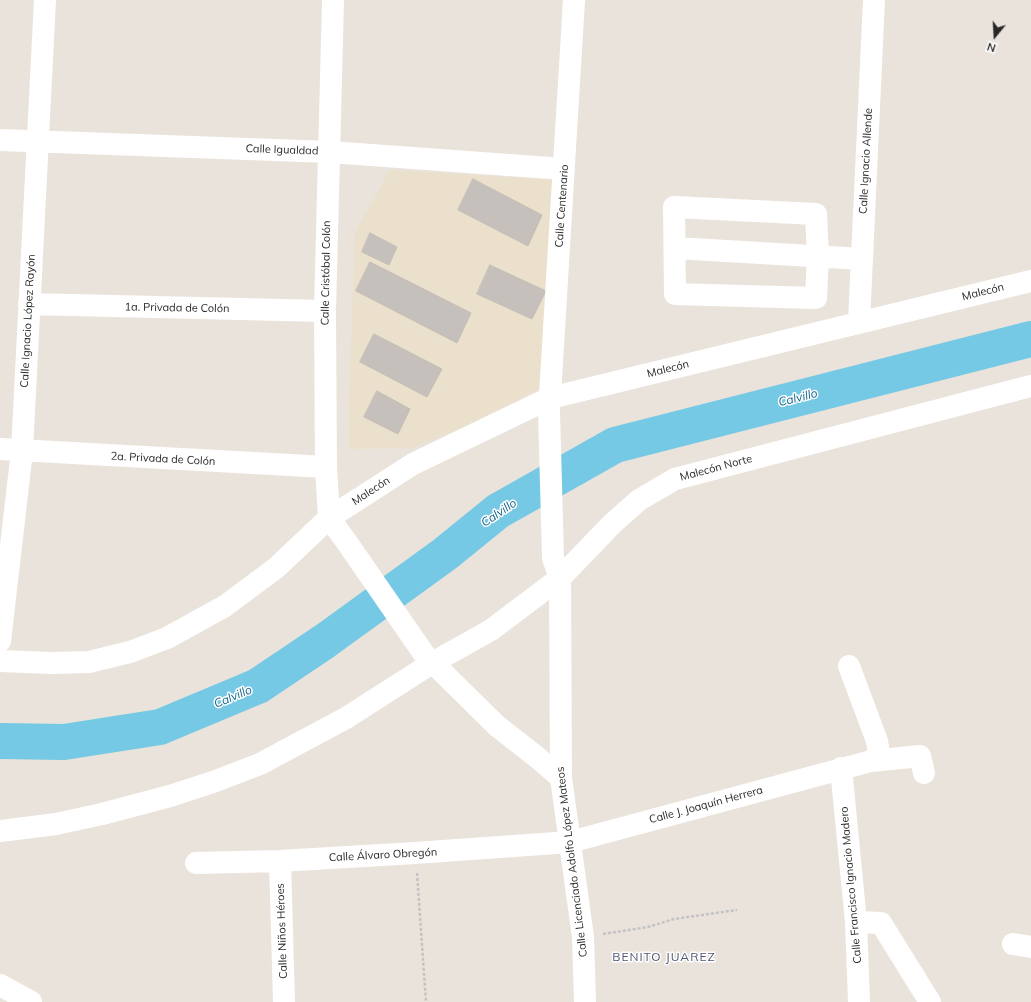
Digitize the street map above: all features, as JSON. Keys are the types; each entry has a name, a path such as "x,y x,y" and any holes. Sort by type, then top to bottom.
{"street":[{"name":"Calle Ignacio López Rayón","path":"0,641 22,451 45,0"},
{"name":"Calle Cristóbal Colón","path":"329,518 326,467 325,311 333,0"},
{"name":"Calle Centenario","path":"556,568 549,405 574,0"},
{"name":"Calle Ignacio Allende","path":"859,322 874,0"},
{"name":"Calle Igualdad","path":"0,140 330,152 564,169"},
{"path":"674,207 816,214 818,256 816,298 675,294 674,207"},
{"path":"675,248 862,259"},
{"name":"Malecón","path":"0,662 89,662 130,652 167,638 225,606 276,568 329,518 413,464 549,405 859,322 1031,281"},
{"name":"1a. Privada de Colón","path":"29,304 325,311"},
{"name":"Malecón Norte","path":"0,832 49,825 102,814 170,796 213,782 260,764 346,718 428,659 491,630 556,568 612,524 639,500 675,479 1031,386"},
{"name":"2a. Privada de Colón","path":"0,449 326,467"},
{"path":"329,518 428,659 497,726 561,778"},
{"name":"Calle Licenciado Adolfo López Mateos","path":"556,568 561,778 582,938 586,1002"},
{"path":"849,666 877,741 880,760"},
{"name":"Calle J. Joaquín Herrera","path":"570,842 841,768 880,760 920,756 924,773"},
{"name":"Calle Francisco Ignacio Madero","path":"841,768 856,922 859,1002"},
{"name":"Calle Álvaro Obregón","path":"196,863 280,861 570,842"},
{"name":"Calle Niños Héroes","path":"280,861 284,1002"},
{"path":"856,922 881,923 930,1002"},
{"path":"0,985 31,1002"}],"path":[{"path":"415,853 426,1002"},
{"path":"582,938 648,927 674,919 737,910"}],"shaded area":[{"path":"390,170 556,180 545,386 457,430 411,448 349,449 349,401 355,233"}],"building":[{"path":"473,179 542,215 528,246 458,210"},
{"path":"370,233 397,247 389,265 362,252"},
{"path":"370,262 471,313 457,343 356,291"},
{"path":"490,265 546,291 532,319 477,294"},
{"path":"374,334 442,369 427,397 360,362"},
{"path":"377,391 410,409 398,434 364,417"}],"waterway":[{"name":"Calvillo","path":"0,741 64,742 160,727 258,686 325,641 445,554 498,511 615,445 1031,339"}],"district":[{"name":"BENITO JUAREZ","path":"664,957"}]}
